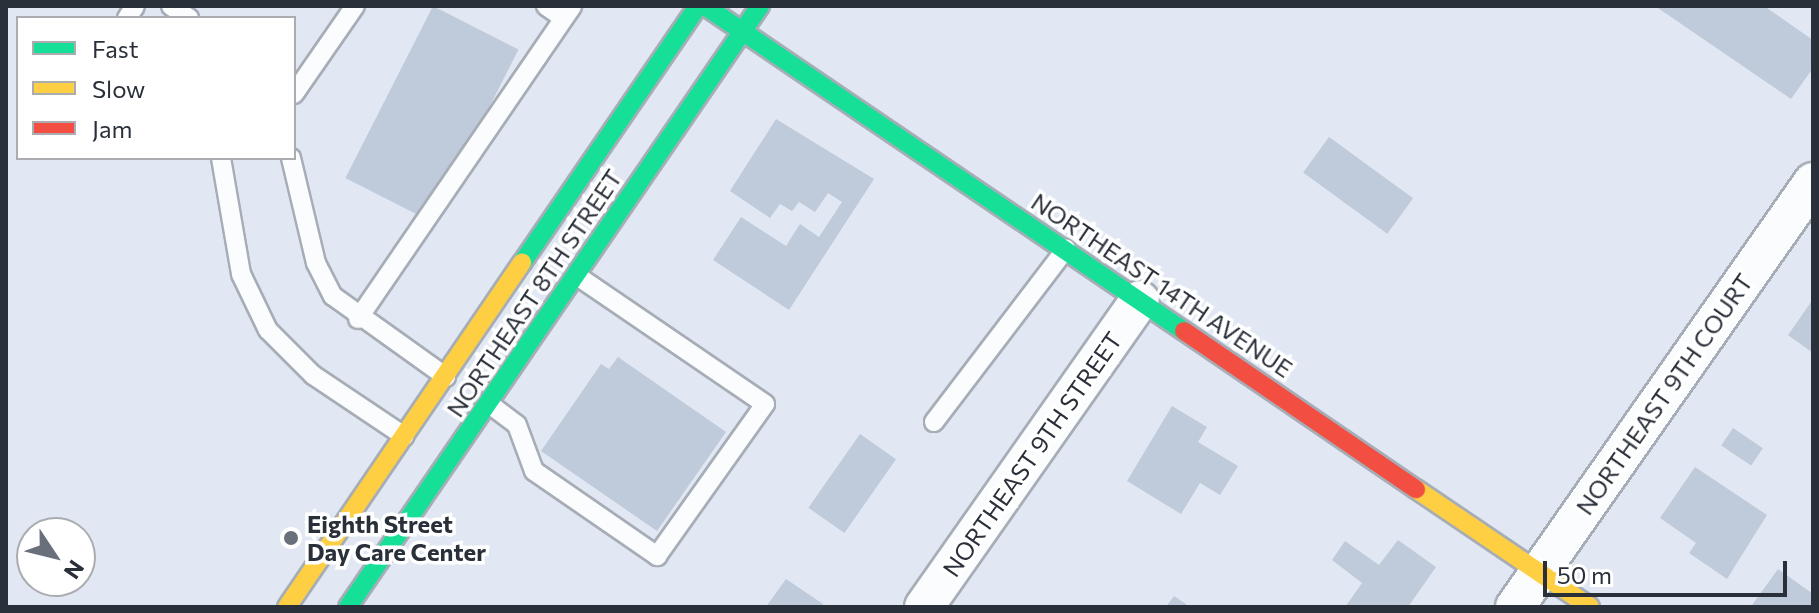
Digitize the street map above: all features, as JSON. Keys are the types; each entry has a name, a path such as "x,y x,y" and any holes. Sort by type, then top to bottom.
{"main road":[{"name":"NORTHEAST 8TH STREET","path":"287,607 698,6"},
{"name":"NORTHEAST 14TH AVENUE","path":"705,6 1590,607"},
{"name":"NORTHEAST 8TH STREET","path":"348,607 760,6"},
{"path":"446,377 488,403"},
{"path":"404,436 446,464"}],"street":[{"name":"NORTHEAST 9TH COURT","path":"1515,607 1813,182"},
{"name":"NORTHEAST 9TH STREET","path":"924,607 1140,300"}],"lane":[{"path":"296,91 355,6"},
{"path":"358,319 568,12 546,6"},
{"path":"221,160 241,274 268,330 313,375 404,436"},
{"path":"291,160 316,263 358,319 446,377"},
{"path":"934,422 1066,249"},
{"path":"488,403 517,425 534,471 657,556 765,404 576,275"}],"building":[{"path":"433,6 519,50 431,222 345,178"},
{"path":"1655,6 1764,6 1813,40 1813,68 1791,99"},
{"path":"776,119 874,179 789,310 713,260 741,217 786,246 800,224 819,237 842,202 828,193 815,212 799,202 792,211 780,204 770,218 730,191"},
{"path":"1329,137 1413,198 1387,234 1303,173"},
{"path":"1813,303 1813,353 1788,335"},
{"path":"618,357 726,432 657,531 541,451 601,364 609,369"},
{"path":"1172,406 1207,427 1198,442 1238,466 1220,495 1200,483 1181,514 1127,481"},
{"path":"1733,428 1763,448 1751,466 1721,445"},
{"path":"860,434 896,459 844,533 808,508"},
{"path":"1695,467 1767,515 1727,579 1689,553 1696,543 1660,518"},
{"path":"1398,540 1436,567 1408,607 1345,607 1362,583 1332,560 1345,541 1379,565"},
{"path":"1778,569 1813,594 1813,607 1752,605"},
{"path":"786,579 823,604 821,607 766,607"},
{"path":"1174,596 1190,607 1166,607"}],"traffic: fast":[{"path":"522,263 698,6"},
{"path":"705,6 1184,331"},
{"path":"348,607 760,6"}],"traffic: slow":[{"path":"287,607 522,263"},
{"path":"1416,489 1590,607"}],"traffic: jam":[{"path":"1184,331 1416,489"}],"place":[{"name":"Eighth Street Day Care Center","path":"291,538"}]}
